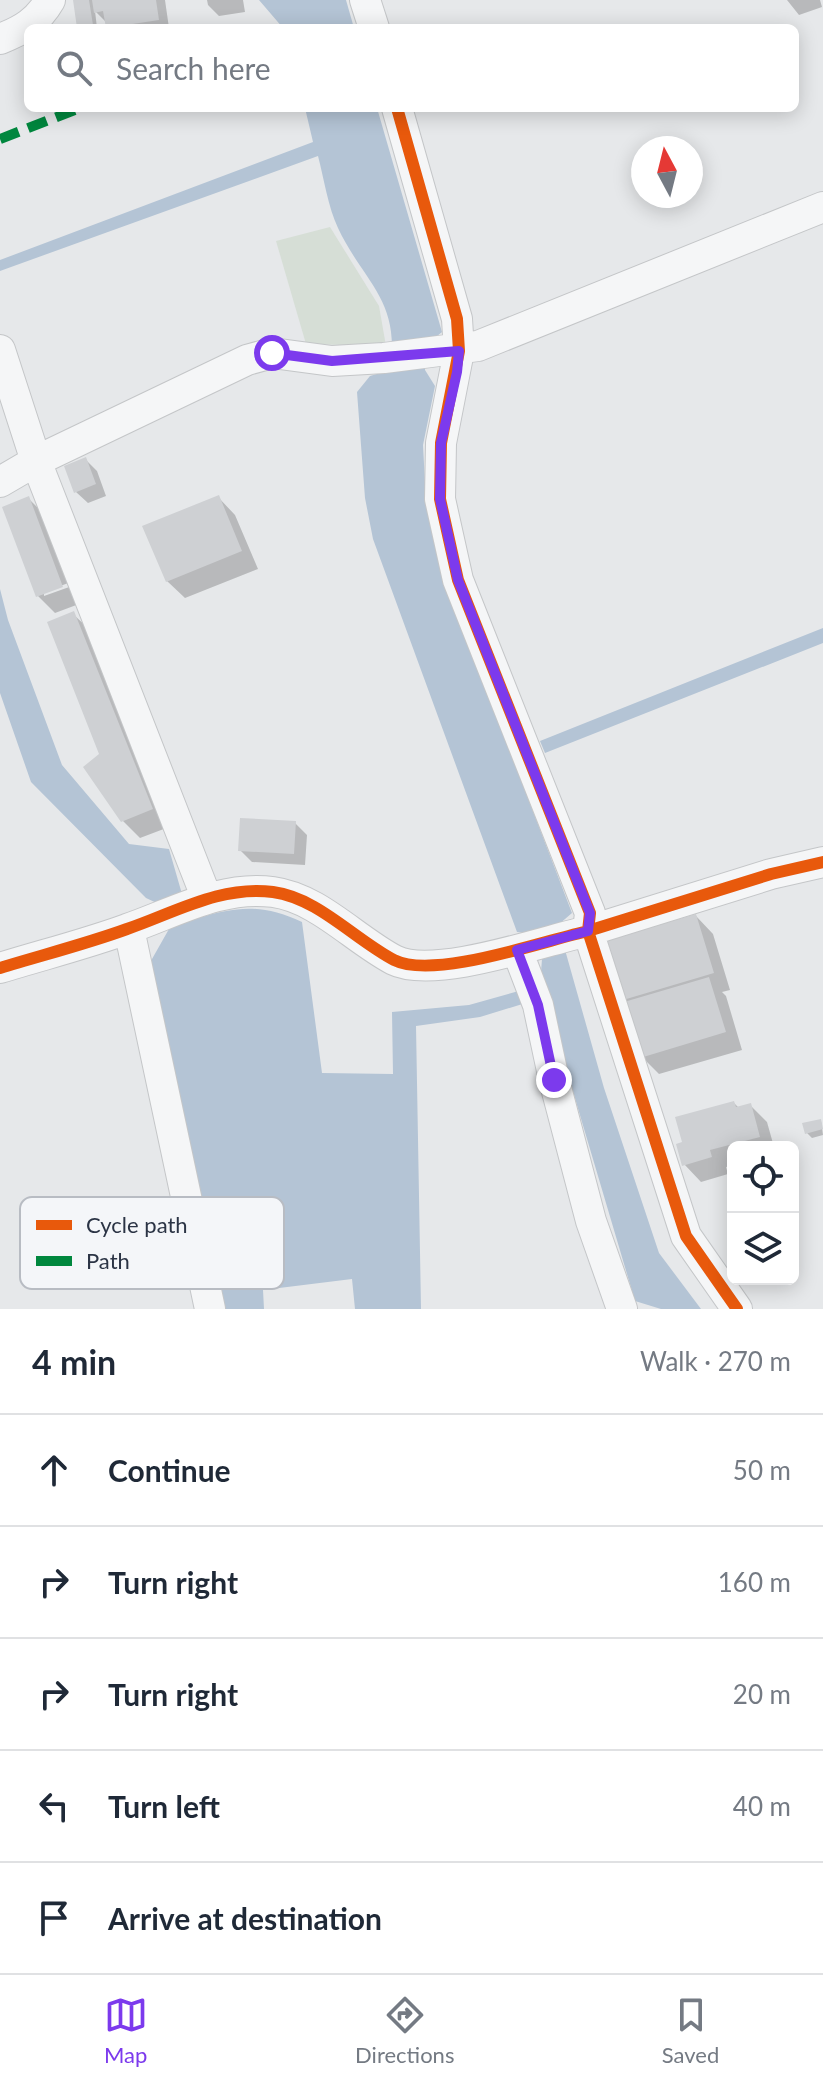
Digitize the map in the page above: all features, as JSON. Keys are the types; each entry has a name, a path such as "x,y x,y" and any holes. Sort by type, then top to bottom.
{"street":[{"path":"30,24 50,0"},
{"path":"365,0 373,24"},
{"path":"0,39 24,28"},
{"path":"398,112 457,319 445,352"},
{"path":"0,482 36,461 247,360 272,353 332,361 384,358 478,346 823,207"},
{"path":"0,350 36,461 201,901"},
{"path":"445,352 457,372 441,443 440,499 458,580 590,913 577,933"},
{"path":"0,968 201,901 239,892 274,892 307,904 396,961 427,968 526,947 771,874 823,862"},
{"path":"142,923 190,1197"},
{"path":"577,933 686,1236 737,1309"},
{"path":"526,947 554,1080 591,1221 622,1309"},
{"path":"206,1289 210,1309"}],"shaded area":[{"path":"330,227 379,306 386,346 306,344 276,241"}],"water":[{"path":"259,0 346,0 353,24 280,24"},
{"path":"306,112 378,112 442,332 425,346 425,370 435,386 423,445 426,502 444,579 572,913 558,925 604,1088 659,1253 701,1309 661,1309 635,1301 545,997 480,1017 416,1026 421,1309 355,1309 352,1279 284,1287 284,1197 195,1197 152,1003 152,959 169,929 161,905 146,898 31,782 0,693 0,589 8,620 62,765 129,844 169,849 182,894 198,918 250,909 275,912 302,922 322,1073 393,1074 392,1012 469,1005 540,985 542,959 534,934 517,932 373,539 365,498 357,392 370,376 390,370 390,326 378,293 348,247 335,220 318,156 0,271 0,260 313,142"},
{"path":"823,628 823,643 545,753 540,741"},
{"path":"216,1289 271,1289 263,1290 264,1309 220,1309"}],"building":[{"path":"73,0 89,0 93,24 76,24"},
{"path":"92,0 156,0 159,20 105,24 103,11 94,13"},
{"path":"86,457 96,484 74,493 64,466"},
{"path":"219,495 242,551 166,582 142,526"},
{"path":"29,496 63,587 36,597 2,507"},
{"path":"74,611 153,809 121,822 83,767 99,754 47,622"},
{"path":"240,818 296,821 294,854 238,851"},
{"path":"696,914 714,973 623,1000 605,941"},
{"path":"709,977 726,1032 640,1058 624,1002"},
{"path":"734,1101 736,1107 751,1103 760,1137 727,1141 727,1146 710,1150 712,1157 682,1166 676,1144 682,1142 675,1117"},
{"path":"821,1119 823,1129 805,1134 802,1123"}],"marked path":[{"path":"0,139 70,112"}],"cycle path":[{"path":"398,112 457,319 459,351 441,443 440,499 458,580 590,913 588,931 771,874 823,862"},
{"path":"0,968 111,934 216,896 254,891 273,892 305,902 394,960 412,965 489,957 588,931 686,1236 737,1309"}],"route":[{"path":"272,353 332,361 459,351 441,443 440,499 458,580 590,913 588,931 517,950 538,1005 554,1080"}]}
